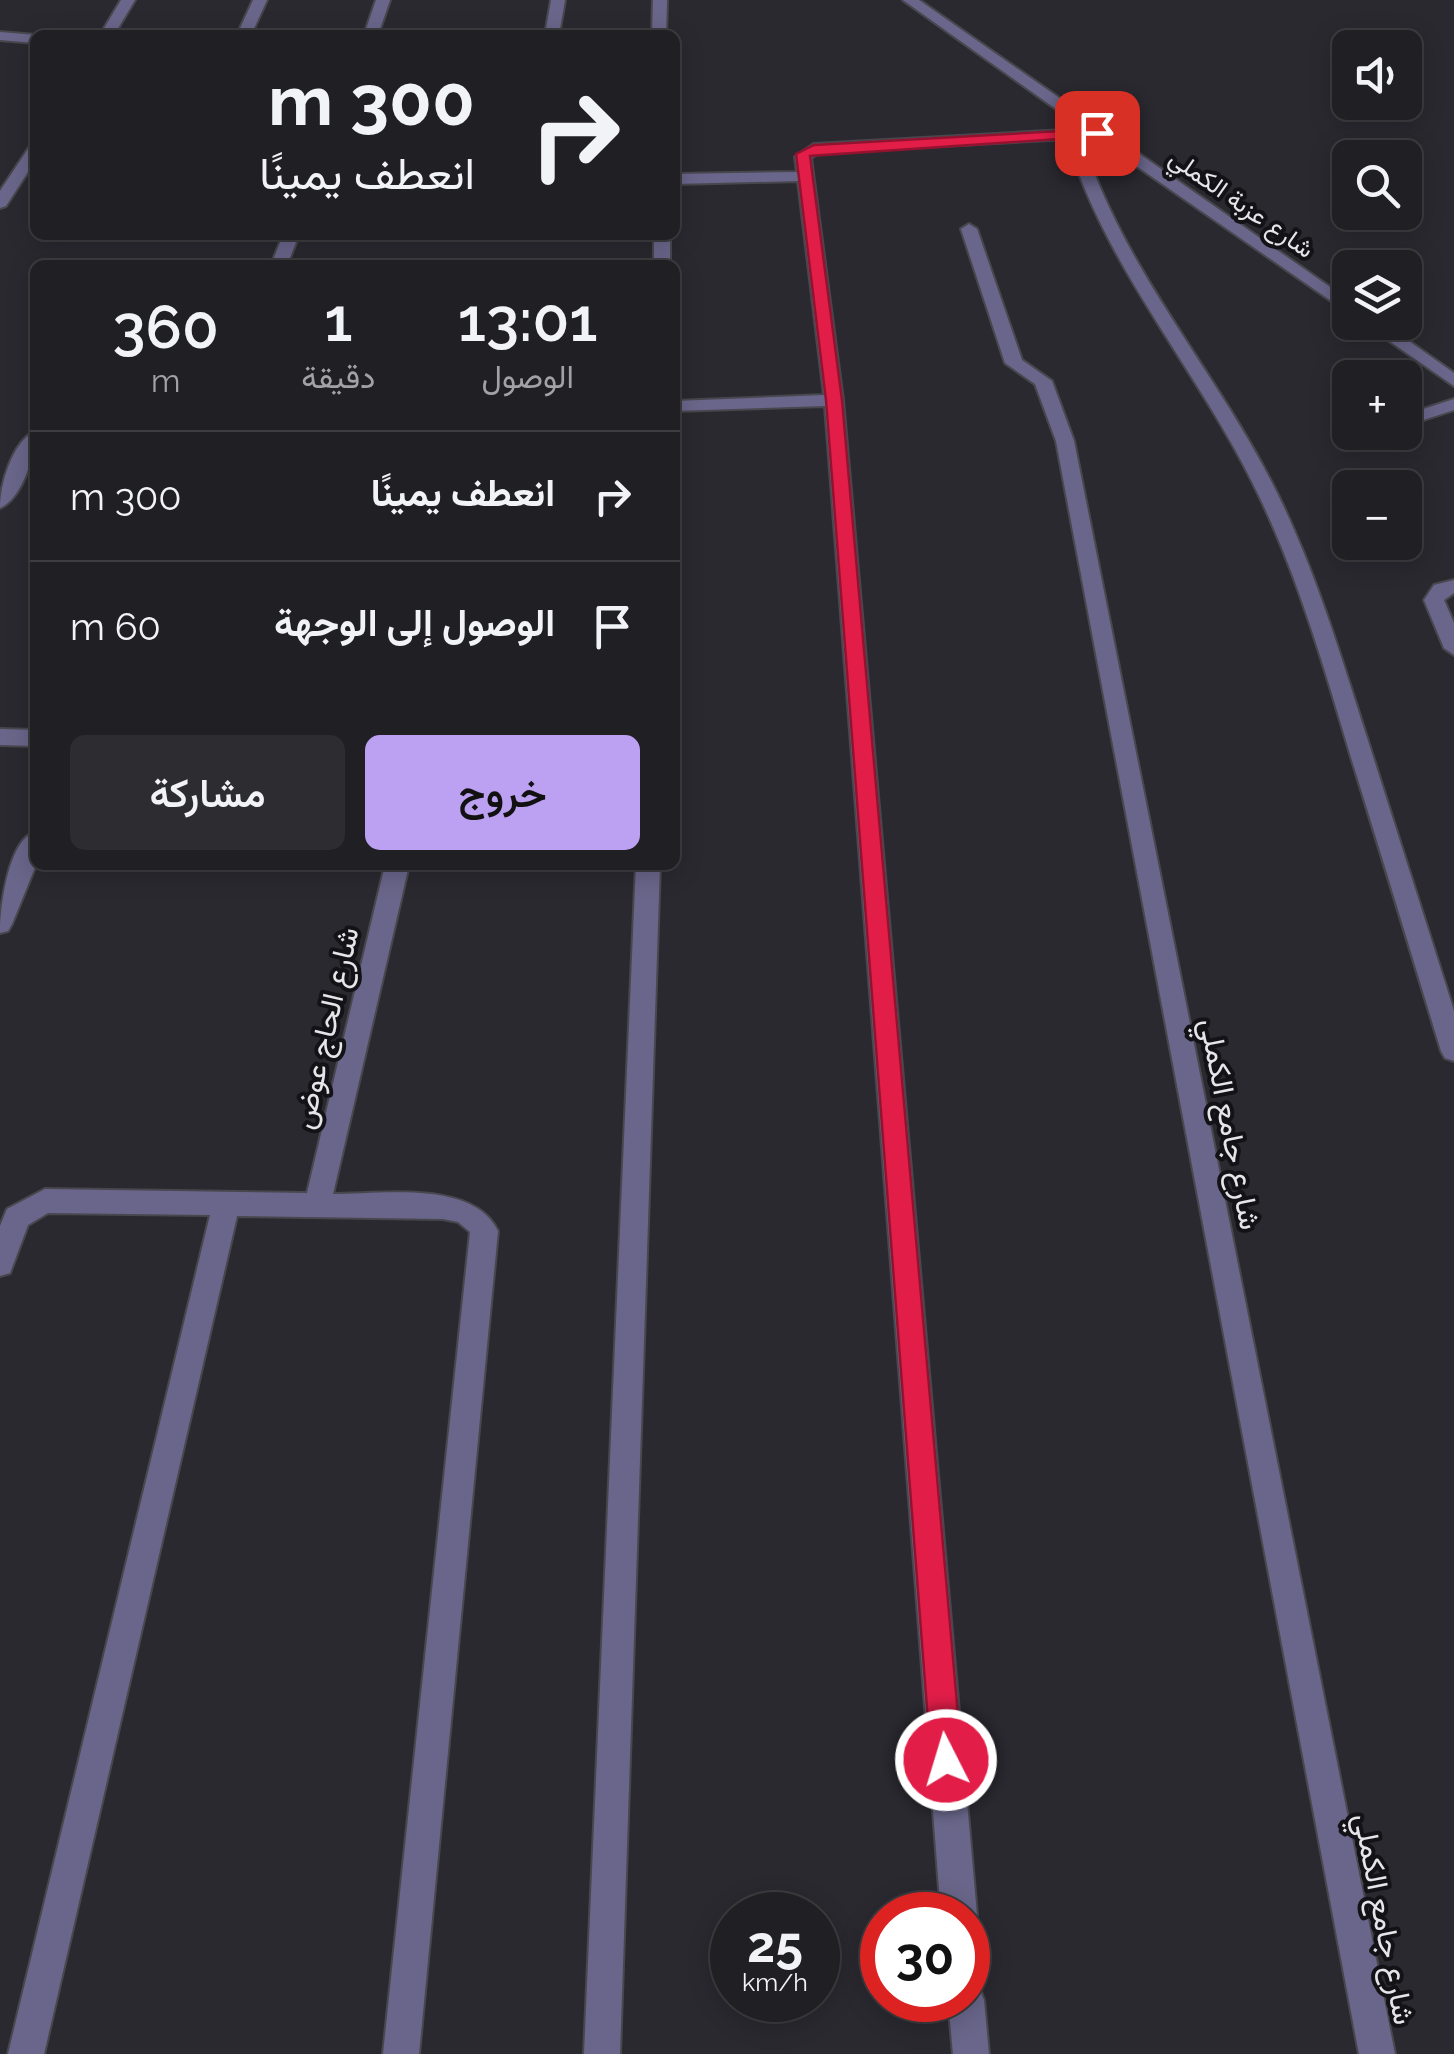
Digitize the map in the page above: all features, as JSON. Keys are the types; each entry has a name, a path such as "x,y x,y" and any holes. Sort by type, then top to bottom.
{"street":[{"path":"111,30 128,0"},
{"path":"246,30 260,0"},
{"path":"373,30 383,0"},
{"path":"553,30 558,0"},
{"path":"659,30 660,0"},
{"name":"شارع عزبة الكملي","path":"910,0 1085,134 1332,297"},
{"path":"0,36 30,39"},
{"path":"957,1892 834,400 803,154 814,149 1085,134 1085,184 1109,232 1234,432 1293,550 1318,615 1454,1051"},
{"path":"0,203 30,157"},
{"path":"680,179 805,176"},
{"name":"شارع جامع الكملي","path":"969,230 1014,362 1043,382 1065,441 1377,2054"},
{"path":"1396,340 1454,381"},
{"path":"680,406 834,400"},
{"path":"1422,415 1454,404"},
{"path":"0,502 30,446"},
{"path":"1454,586 1441,590 1434,600 1454,648"},
{"path":"0,737 30,738"},
{"path":"0,924 30,852"},
{"name":"شارع الحاج عوض","path":"317,1206 396,870"},
{"path":"602,2054 648,870"},
{"path":"0,1264 17,1217 45,1201 442,1207 469,1214 484,1231 401,2054"},
{"path":"26,2054 226,1203"},
{"path":"968,2022 971,2054"}],"route":[{"path":"946,1760 834,400 803,154 814,149 1097,133"}]}
